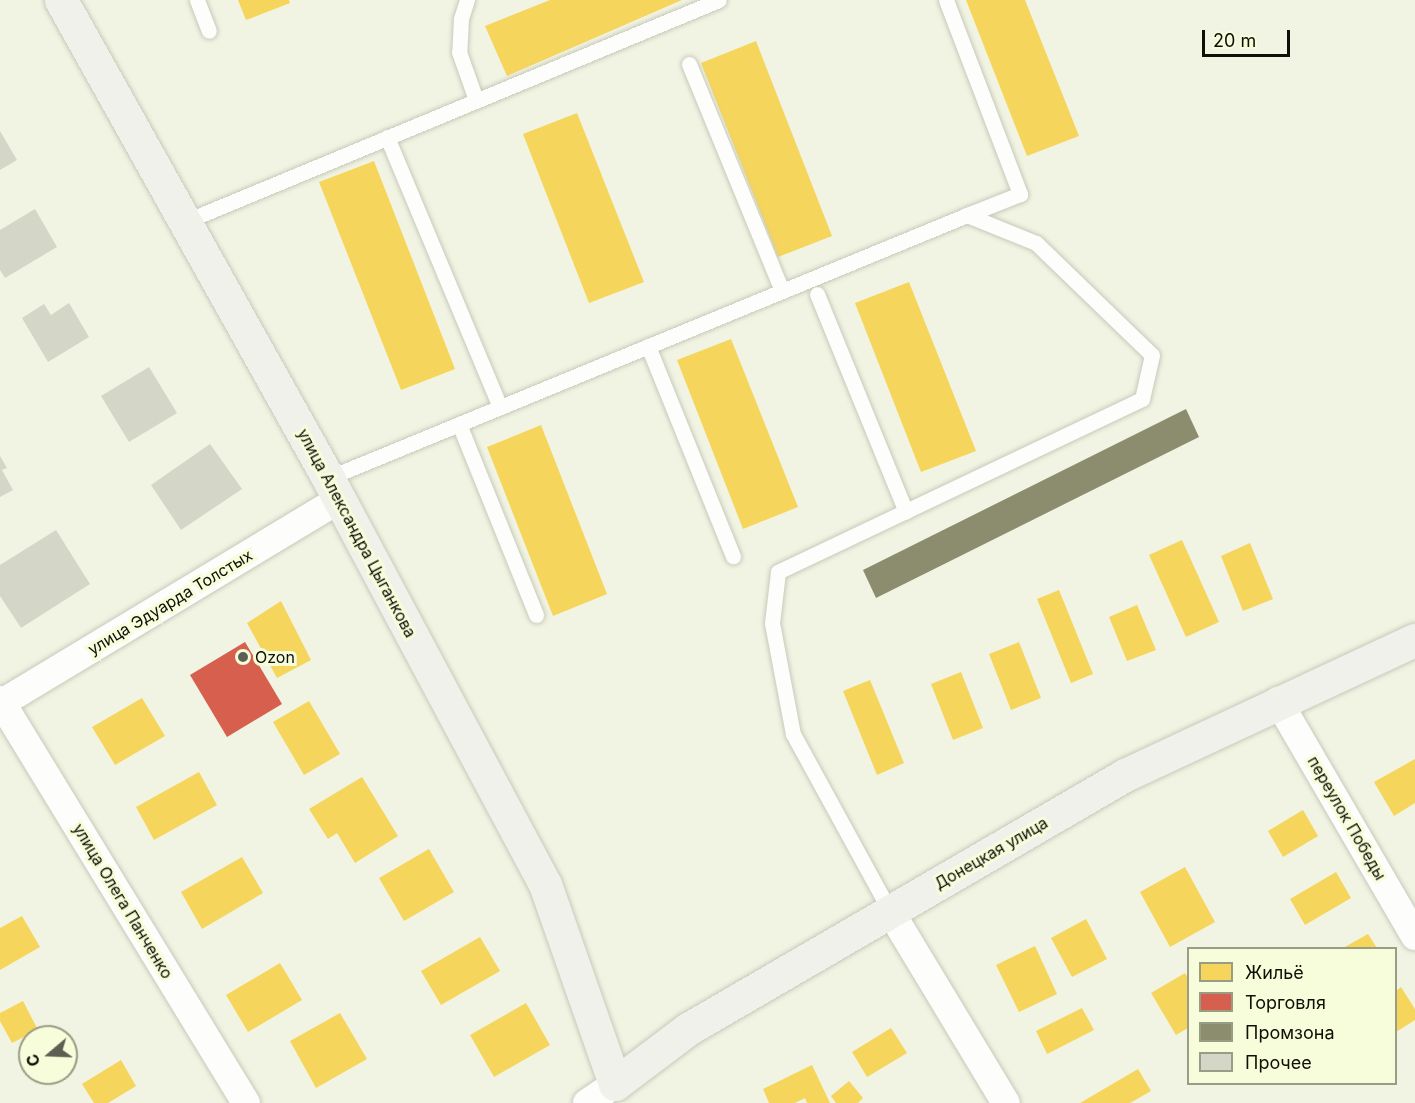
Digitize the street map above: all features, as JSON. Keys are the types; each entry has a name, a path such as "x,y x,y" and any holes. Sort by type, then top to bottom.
{"street":[{"name":"улица Александра Цыганкова","path":"61,0 334,489 545,884 615,1084"},
{"name":"улица Эдуарда Толстых","path":"1,702 334,489"},
{"name":"Донецкая улица","path":"587,1103 688,1029 1125,775 1278,701 1415,640"},
{"name":"переулок Победы","path":"1278,701 1415,936"},
{"name":"улица Олега Панченко","path":"1,702 246,1103"},
{"path":"891,911 1006,1103"}],"lane":[{"path":"197,0 209,31"},
{"path":"467,0 461,19 459,52 476,100"},
{"path":"184,222 719,0"},
{"path":"334,489 459,424 1020,194 946,0"},
{"path":"689,64 782,291"},
{"path":"387,137 500,407"},
{"path":"891,911 793,734 772,623 778,572 1142,399 1152,355 1036,243 967,215"},
{"path":"817,294 906,512"},
{"path":"648,346 733,556"},
{"path":"459,424 536,615"}],"building: Жильё":[{"path":"238,0 289,0 290,3 246,20"},
{"path":"550,0 682,0 507,76 485,26"},
{"path":"966,0 1025,0 1079,136 1027,156"},
{"path":"756,41 832,236 778,257 701,63"},
{"path":"577,113 644,282 589,303 523,134"},
{"path":"374,161 455,369 401,390 319,182"},
{"path":"909,282 976,451 921,472 855,303"},
{"path":"731,339 798,507 743,529 677,360"},
{"path":"541,425 607,594 553,616 487,447"},
{"path":"1182,540 1219,622 1186,637 1149,555"},
{"path":"1250,543 1273,599 1243,611 1221,556"},
{"path":"1059,590 1093,674 1071,683 1037,599"},
{"path":"281,601 311,660 277,678 247,623"},
{"path":"1137,605 1156,650 1127,661 1109,617"},
{"path":"1019,642 1041,698 1011,710 989,654"},
{"path":"961,672 983,728 953,740 931,684"},
{"path":"870,680 904,763 877,775 843,691"},
{"path":"142,698 165,736 115,765 92,727"},
{"path":"309,701 340,754 304,775 273,722"},
{"path":"1415,759 1415,803 1394,816 1374,782"},
{"path":"199,772 217,805 154,840 136,807"},
{"path":"362,777 398,836 355,863 337,833 328,839 309,809"},
{"path":"1303,810 1318,836 1283,857 1268,831"},
{"path":"429,849 454,892 404,921 379,878"},
{"path":"242,857 263,893 202,929 181,892"},
{"path":"1185,867 1215,922 1170,947 1140,892"},
{"path":"1336,872 1351,898 1305,925 1290,899"},
{"path":"22,916 40,947 0,970 0,928"},
{"path":"1086,919 1107,959 1072,977 1051,938"},
{"path":"1368,934 1376,947 1345,947"},
{"path":"480,937 500,971 441,1005 421,971"},
{"path":"1035,946 1057,994 1019,1012 996,965"},
{"path":"280,963 302,1000 248,1032 226,995"},
{"path":"1185,973 1187,976 1187,1029 1176,1035 1151,993"},
{"path":"1401,987 1415,1009 1415,1020 1397,1031 1397,990"},
{"path":"23,1001 35,1025 18,1025 18,1040 12,1043 0,1021 0,1013"},
{"path":"526,1003 550,1045 494,1077 470,1035"},
{"path":"1082,1008 1094,1030 1047,1054 1036,1031"},
{"path":"340,1013 367,1059 316,1088 290,1041"},
{"path":"891,1028 907,1053 867,1077 852,1052"},
{"path":"121,1060 136,1086 108,1103 94,1103 82,1084"},
{"path":"812,1065 830,1103 807,1103 805,1098 795,1103 769,1103 763,1089"},
{"path":"1138,1069 1151,1091 1130,1103 1080,1103"},
{"path":"849,1081 863,1098 858,1103 836,1103 831,1096"}],"building: Торговля":[{"path":"245,642 282,704 227,737 190,675"}],"building: Промзона":[{"path":"1186,409 1199,437 876,598 863,570"}],"building: Прочее":[{"path":"0,131 17,160 0,170"},
{"path":"35,209 57,247 5,278 0,270 0,230"},
{"path":"69,303 89,337 48,362 22,318 44,304 51,315"},
{"path":"149,367 177,413 129,442 101,396"},
{"path":"210,444 242,489 181,530 151,485"},
{"path":"0,456 7,468 2,470 13,490 0,497"},
{"path":"56,530 90,584 21,628 0,596 0,565"}],"place":[{"name":"Ozon","path":"243,657"}]}
